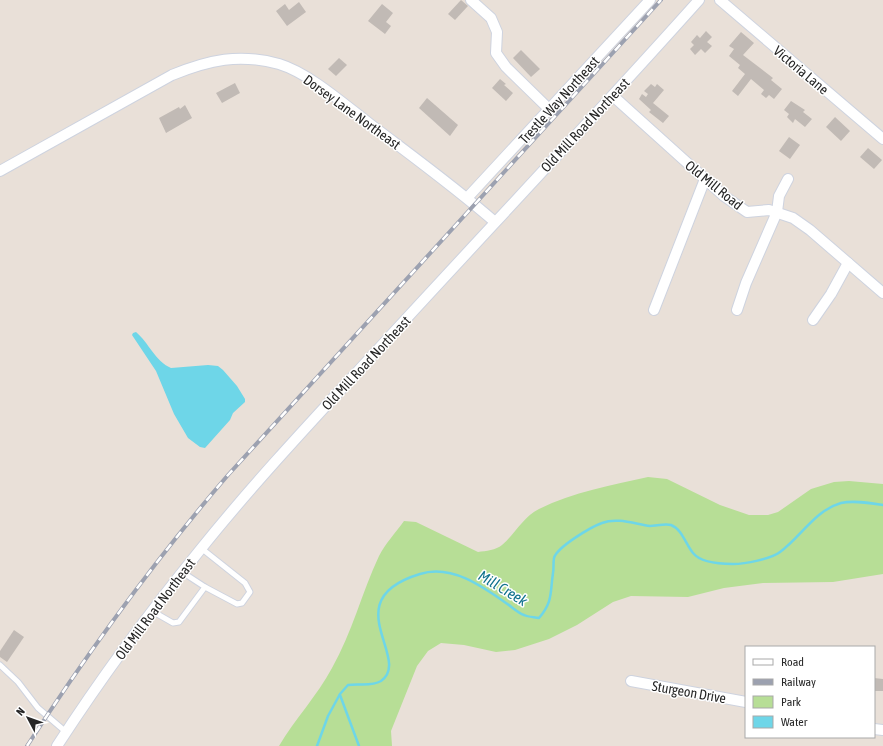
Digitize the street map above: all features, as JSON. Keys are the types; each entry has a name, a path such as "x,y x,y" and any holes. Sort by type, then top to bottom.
{"street":[{"path":"471,0 491,18 497,32 496,53 506,68 550,110"},
{"name":"Trestle Way Northeast","path":"467,198 550,110 650,0"},
{"name":"Old Mill Road Northeast","path":"57,746 182,572 281,455 494,222 613,96 699,0"},
{"name":"Victoria Lane","path":"720,0 883,139"},
{"name":"Dorsey Lane Northeast","path":"0,171 172,75 198,64 227,58 254,59 280,64 310,79 467,198 494,222"},
{"name":"Old Mill Road","path":"613,96 724,196 747,212 769,210 793,218 883,294"},
{"path":"654,310 705,179"},
{"path":"737,310 746,283 777,212 778,196 788,179"},
{"path":"813,320 831,294 848,263"},
{"name":"Sturgeon Drive","path":"631,681 745,702"}],"lane":[{"path":"182,572 205,587 237,604 242,604 250,592 245,583 201,548"},
{"path":"152,612 176,624 205,587"},
{"path":"0,665 18,682 38,708 66,732"}],"green space":[{"path":"648,477 667,479 720,505 749,515 768,515 778,512 811,489 834,482 849,481 883,484 883,574 833,582 763,583 724,588 688,597 631,596 613,602 577,625 549,639 515,650 496,652 464,645 441,643 428,651 417,666 391,731 392,746 279,746 320,688 332,668 351,627 379,556 404,521 416,522 478,552 488,551 497,548 507,541 528,516 539,509 565,498 607,486"}],"water":[{"path":"136,332 141,336 156,356 165,365 171,368 208,365 218,366 237,386 245,399 245,402 233,413 230,420 205,448 200,447 188,438 174,414 156,371 132,335"}],"building":[{"path":"461,0 468,6 455,20 448,14"},
{"path":"299,2 306,12 287,26 276,11 285,4 289,10"},
{"path":"382,4 393,13 386,22 391,26 385,34 368,21"},
{"path":"706,31 712,37 707,42 712,46 705,53 701,49 695,55 690,49 694,45 691,42 697,35 700,38"},
{"path":"741,32 754,43 743,55 773,78 771,80 782,89 774,99 769,95 766,98 761,94 764,90 751,79 738,96 732,91 745,74 738,68 740,65 729,56 734,49 729,46"},
{"path":"521,50 540,69 531,77 513,58"},
{"path":"339,58 347,65 336,76 328,69"},
{"path":"500,79 513,93 506,101 492,88"},
{"path":"235,83 240,93 222,103 216,93"},
{"path":"651,84 655,87 657,84 664,90 653,103 669,116 663,123 649,112 651,110 639,99 642,94 646,97 648,94 644,91"},
{"path":"427,98 458,125 450,136 419,108"},
{"path":"791,101 805,110 803,112 812,119 805,127 795,119 793,123 787,117 789,114 784,110"},
{"path":"185,105 192,118 166,133 159,118 179,107 180,109"},
{"path":"835,117 850,131 841,141 826,127"},
{"path":"789,137 800,145 790,159 779,151"},
{"path":"868,148 882,160 874,169 860,157"},
{"path":"14,630 24,637 7,662 0,657 0,651"},
{"path":"875,678 883,679 883,691 875,691"}],"waterway":[{"name":"Mill Creek","path":"317,746 328,716 340,694 348,685 377,683 381,681 388,671 388,659 380,629 378,613 382,599 395,585 420,574 443,572 466,578 487,590 522,614 539,618 549,602 554,558 556,554 561,548 575,538 608,521 620,521 650,526 669,524 678,530 690,550 701,559 723,564 738,564 758,561 776,555 788,546 815,518 831,507 841,503 851,502 883,505"},
{"path":"340,695 359,746"}],"railway":[{"path":"27,746 98,641 148,573 228,475 661,0"}]}
